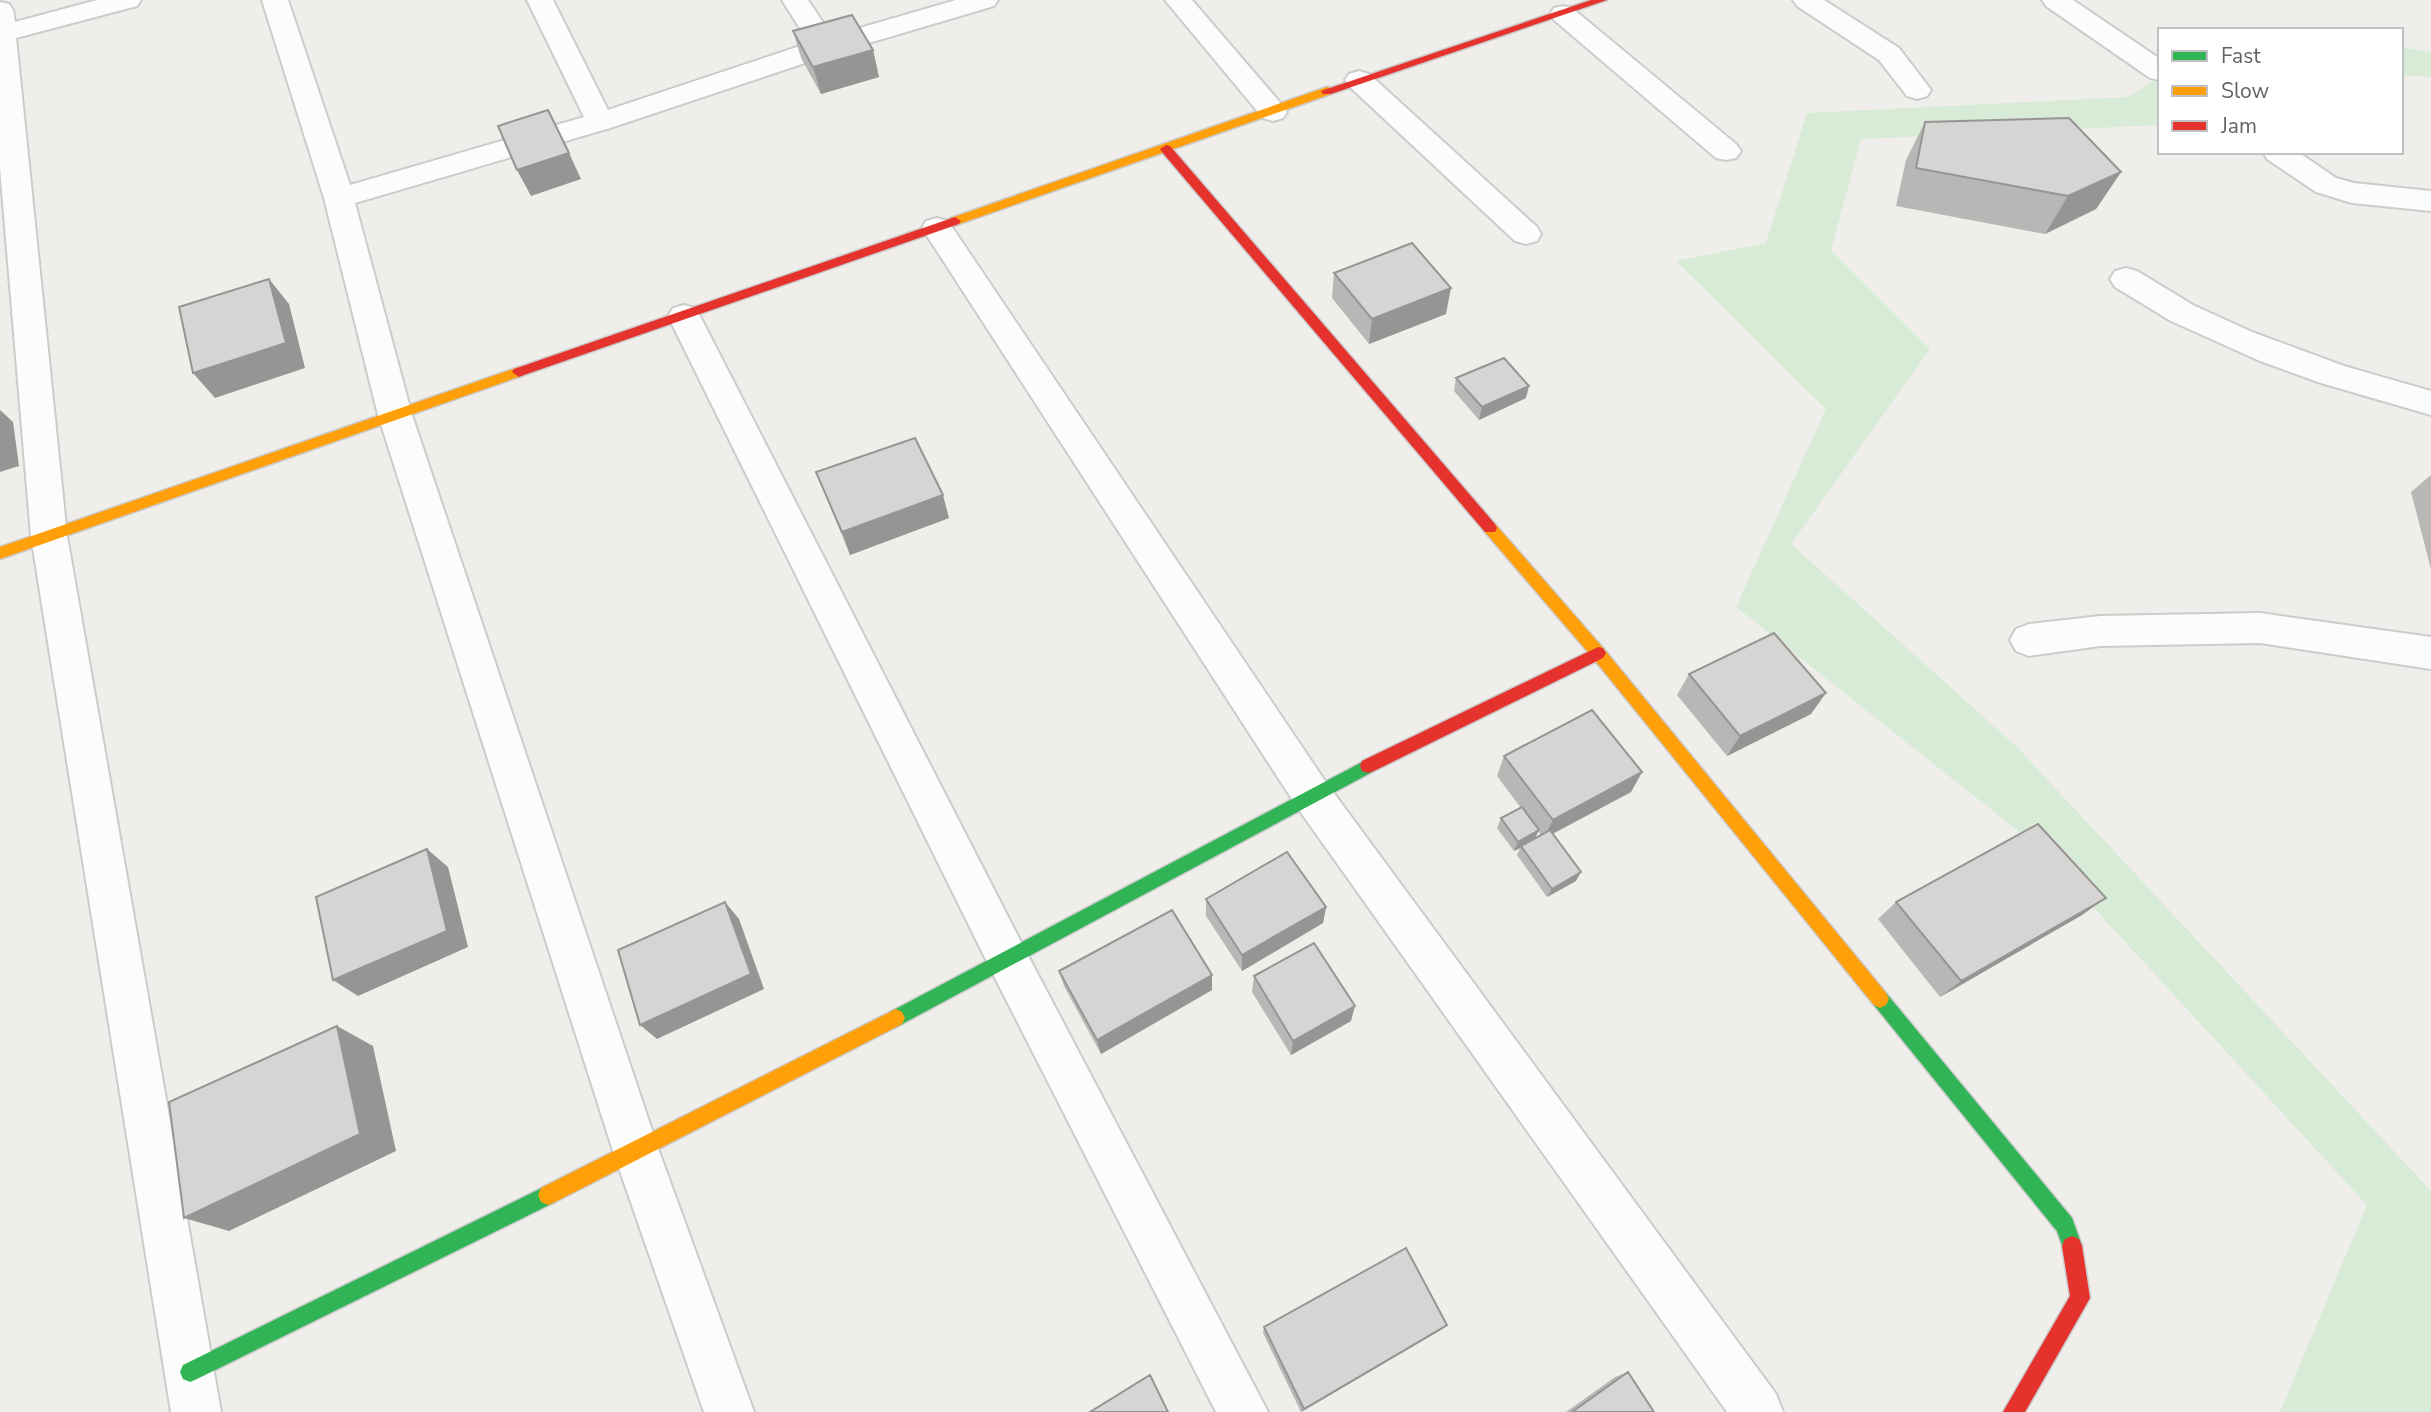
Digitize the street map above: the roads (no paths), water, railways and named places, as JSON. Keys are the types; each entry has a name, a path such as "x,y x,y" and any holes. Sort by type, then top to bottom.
{"street":[{"path":"128,0 2,21 49,536 196,1412"},
{"path":"275,0 339,198 395,415 636,1151 729,1412"},
{"path":"540,0 600,121"},
{"path":"795,0 825,47"},
{"path":"339,198 600,121 825,47 985,0"},
{"path":"1178,0 1273,112"},
{"path":"0,553 1359,80 1602,0"},
{"path":"1806,0 1889,54 1917,90"},
{"path":"2055,0 2158,71"},
{"path":"1563,14 1726,150"},
{"path":"1359,80 1526,234"},
{"path":"1166,149 1598,653 2065,1225 2073,1247 2080,1298 2013,1412"},
{"path":"2280,154 2326,185 2352,193 2431,201"},
{"path":"937,228 1311,793 1758,1412"},
{"path":"2126,279 2161,302 2249,345 2325,373 2431,403"},
{"path":"684,316 1008,960 1243,1412"},
{"path":"2029,640 2100,631 2260,628 2431,653"},
{"path":"190,1372 636,1151 1008,960 1311,793 1598,653"}]}
